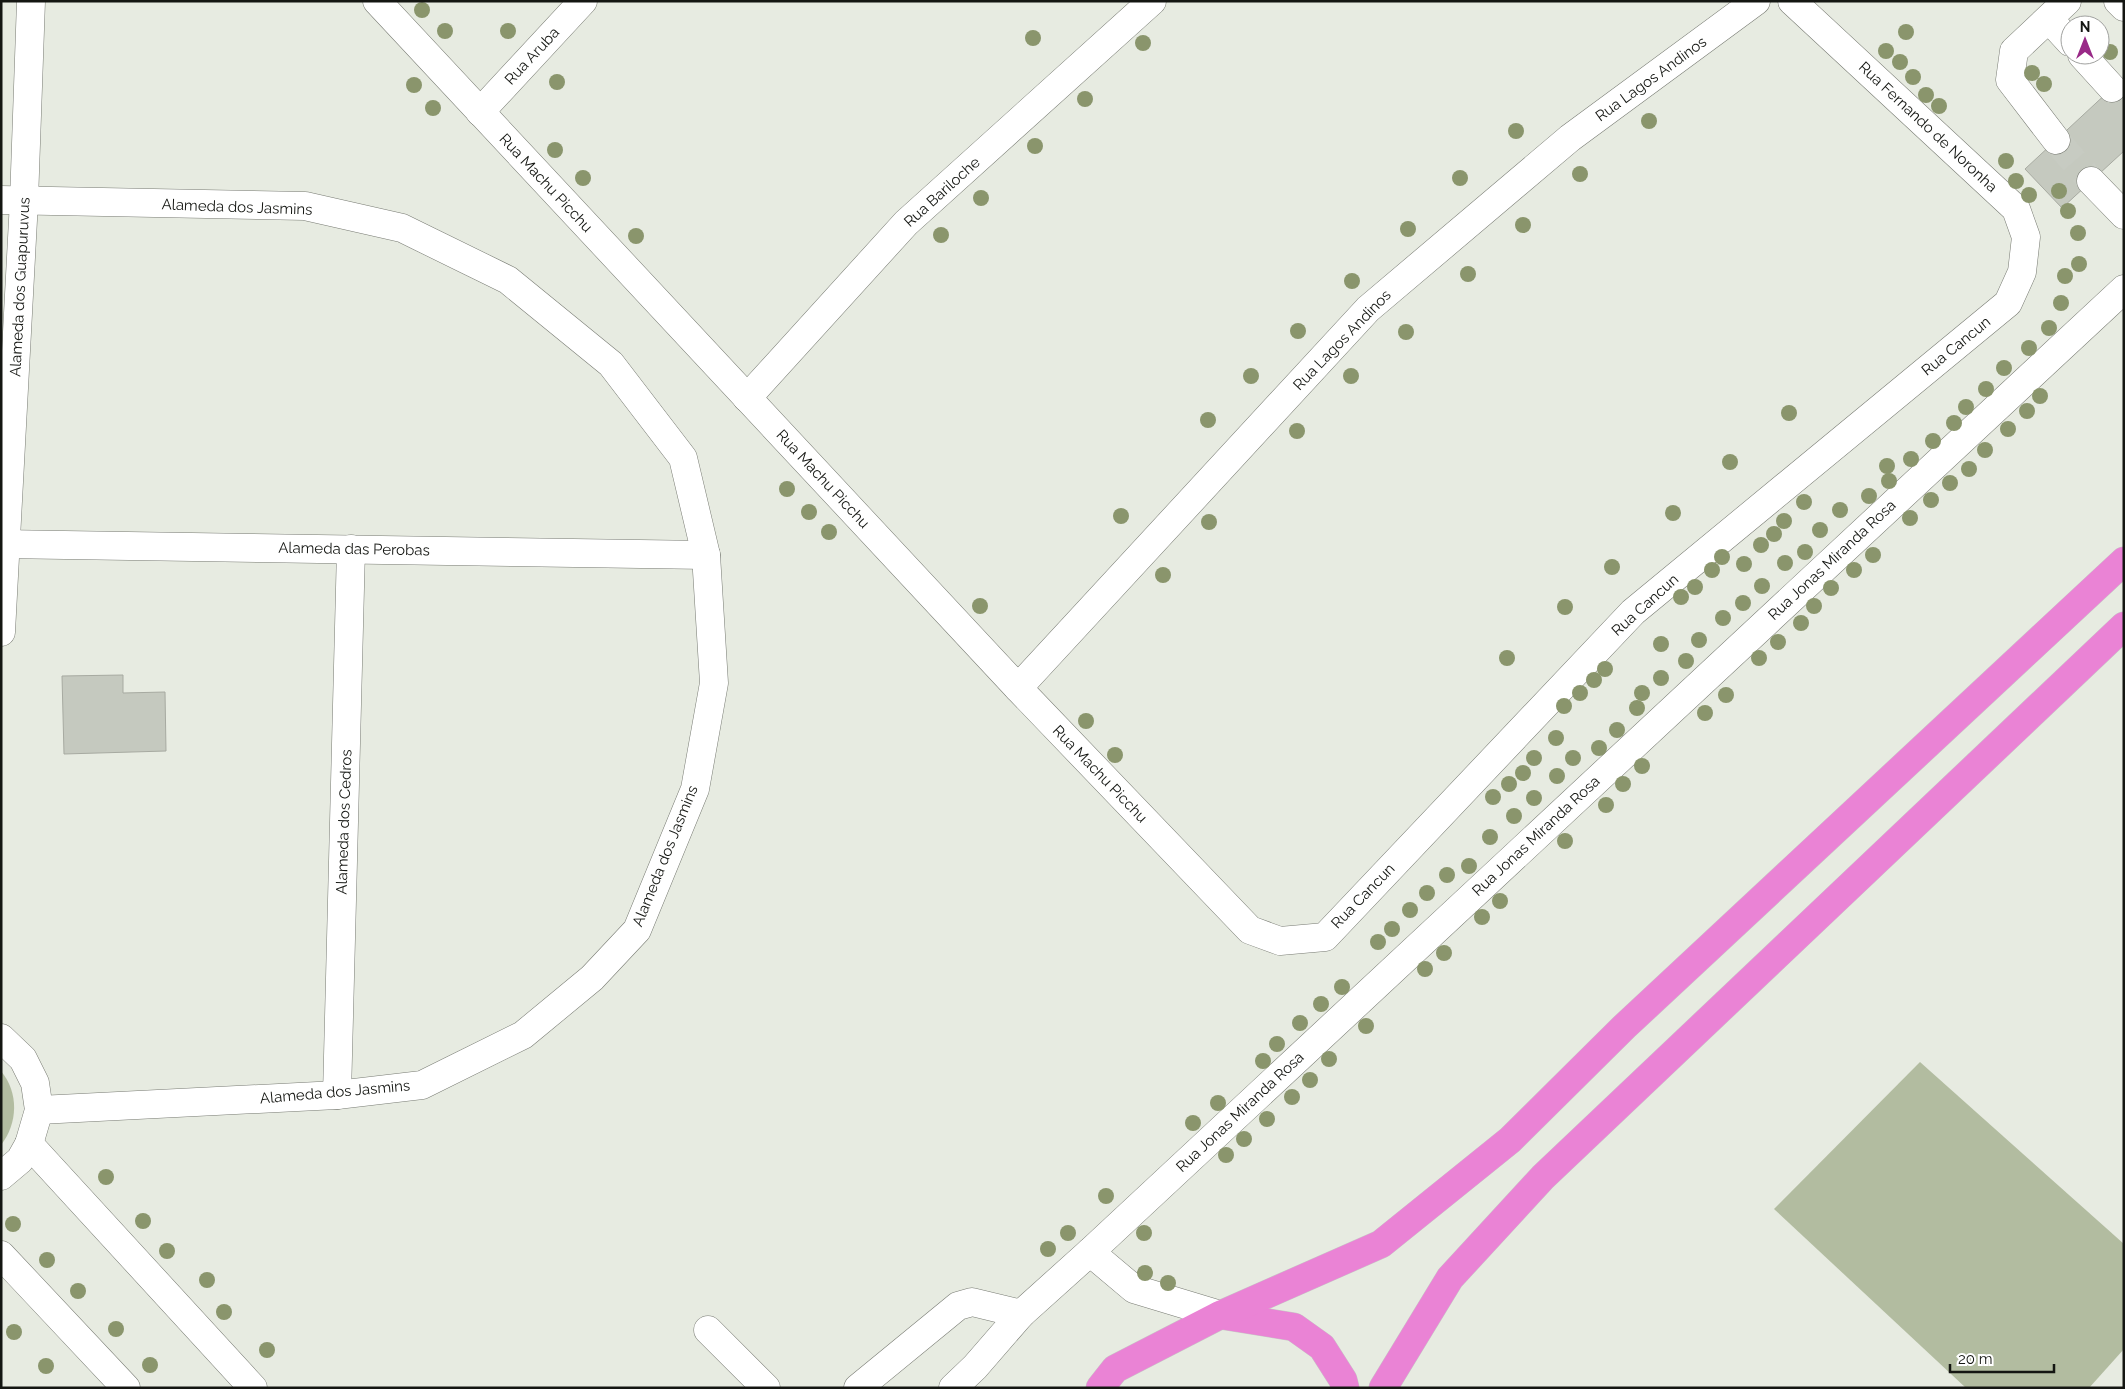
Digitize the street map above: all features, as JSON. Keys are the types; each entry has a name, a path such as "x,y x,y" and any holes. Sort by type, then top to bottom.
{"highway":[{"path":"1100,1388 1115,1369 1220,1315 1381,1244 1510,1140 1624,1027 2124,562"},
{"path":"1383,1388 1450,1278 1543,1176 2124,626"},
{"path":"1220,1315 1294,1327 1322,1348 1343,1380 1345,1388"}],"street":[{"name":"Alameda dos Guapuruvus","path":"1,632 12,201 31,1"},
{"name":"Rua Machu Picchu","path":"377,1 1018,688 1250,930 1280,941"},
{"name":"Rua Aruba","path":"480,112 583,1"},
{"name":"Rua Bariloche","path":"747,398 906,223 1152,1"},
{"name":"Rua Lagos Andinos","path":"1018,688 1368,309 1570,138 1756,1"},
{"name":"Rua Fernando de Noronha","path":"1792,1 2016,209 2026,237 2022,272"},
{"path":"2118,1 2124,8"},
{"path":"2056,140 2010,80 2014,52 2058,10"},
{"path":"2091,65 2112,88"},
{"path":"2091,181 2124,215"},
{"name":"Alameda dos Jasmins","path":"12,201 305,206 402,228 508,280 611,364 683,458 706,555 714,683 695,789 637,930 592,978 522,1035 422,1085 337,1095 39,1110"},
{"name":"Rua Cancun","path":"1280,941 1324,937 1633,612 2008,303 2022,272"},
{"name":"Rua Jonas Miranda Rosa","path":"953,1388 978,1377 1021,1314 1090,1252 2124,289"},
{"name":"Alameda das Perobas","path":"4,544 706,555"},
{"name":"Alameda dos Cedros","path":"337,1095 351,550"},
{"path":"1,1038 23,1059 35,1083 39,1110 29,1144 20,1160 1,1176"},
{"path":"29,1144 253,1388"},
{"path":"1090,1252 1134,1289 1220,1315"},
{"path":"1,1255 126,1388"},
{"path":"858,1388 958,1306 972,1302 1021,1314"},
{"path":"708,1330 766,1388"}],"green space":[{"path":"1920,1062 2124,1244 2124,1349 2089,1388 1966,1388 1774,1209"},
{"path":"1,1071 11,1089 14,1108 11,1127 1,1145"}],"building":[{"path":"2124,77 2124,151 2062,208 2025,169"},
{"path":"123,675 123,693 165,692 166,751 64,754 62,676"}],"tunnel":[{"path":"2056,140 2091,181"}]}
